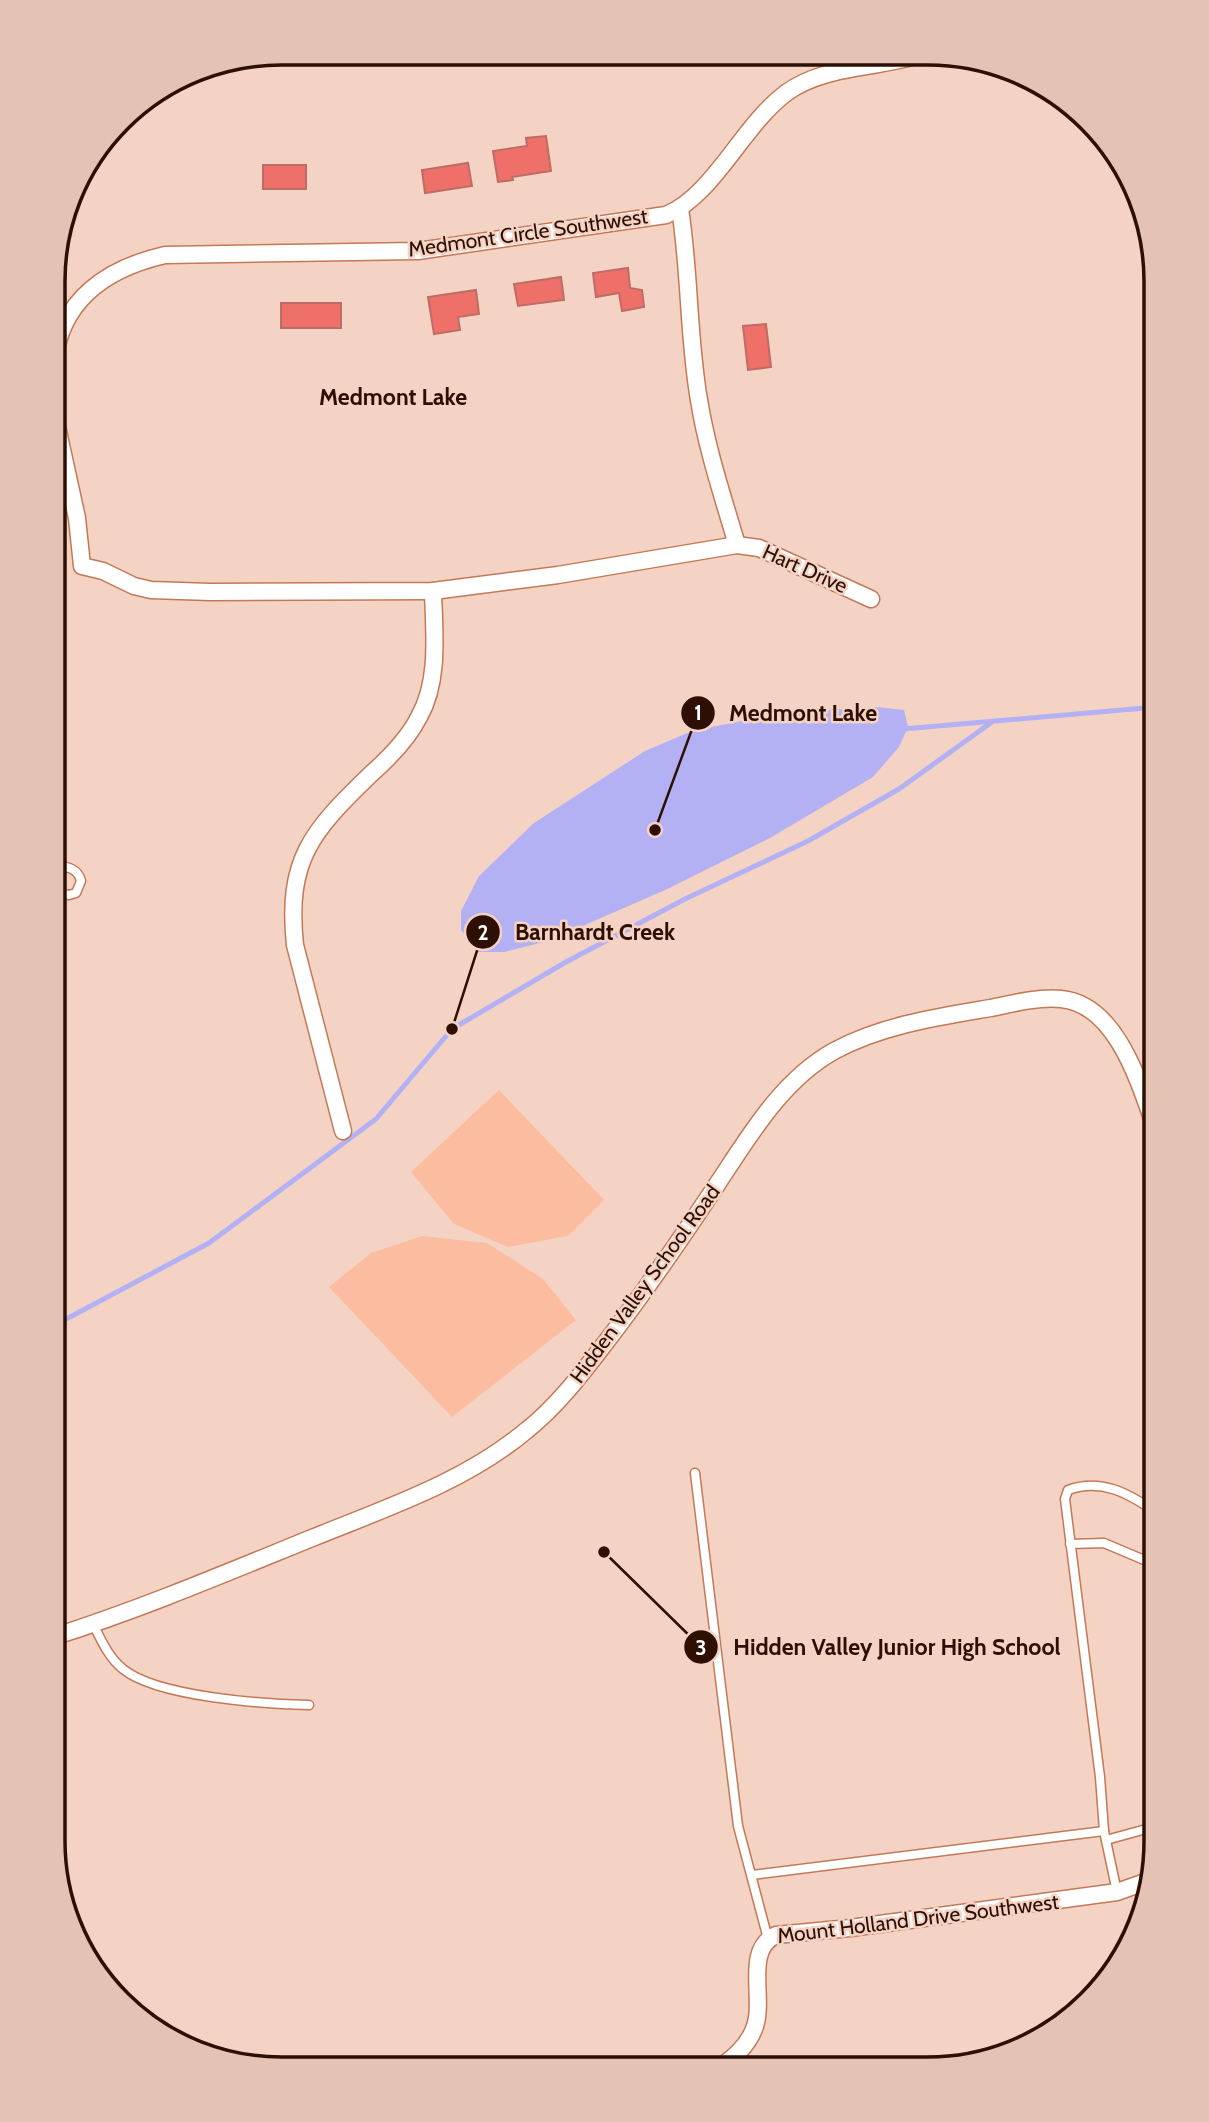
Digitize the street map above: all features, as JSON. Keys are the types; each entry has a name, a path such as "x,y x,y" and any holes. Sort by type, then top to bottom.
{"street":[{"name":"Medmont Circle Southwest","path":"65,321 79,299 121,270 143,260 165,255 418,251 666,215 680,209 696,196 745,135 774,103 789,91 809,80 835,72 883,65"},
{"path":"65,463 77,518 82,566 103,571 134,586 151,590 433,591 558,575 737,545 698,399 680,209"},
{"name":"Hart Drive","path":"737,545 759,548 871,598"},
{"path":"343,1131 295,945 292,919 295,889 299,867 308,846 347,798 385,761 420,716 433,669 433,591"},
{"name":"Hidden Valley School Road","path":"65,1633 211,1580 409,1499 499,1452 528,1430 583,1372 618,1327 769,1111 808,1070 831,1053 862,1037 951,1014 1040,999 1064,999 1080,1003 1098,1013 1124,1052 1144,1101"},
{"path":"1117,1892 1140,1884"},
{"name":"Mount Holland Drive Southwest","path":"735,2057 755,2028 759,2011 758,1955 761,1945 776,1935 850,1928 1117,1892"}],"lane":[{"path":"65,868 74,869 81,881 76,893 65,894"},
{"path":"695,1473 738,1826 768,1939"},
{"path":"1117,1892 1105,1836 1100,1776 1065,1499 1068,1490 1079,1486 1107,1486 1144,1504"},
{"path":"1070,1544 1104,1543 1144,1560"},
{"path":"93,1624 111,1656 123,1670 139,1680 187,1693 309,1705"},
{"path":"752,1875 1105,1836 1144,1829"}],"shaded area":[{"path":"499,1090 604,1200 568,1236 508,1247 454,1224 411,1172"},
{"path":"422,1236 487,1243 543,1279 576,1320 452,1417 329,1287 371,1253"}],"water":[{"path":"876,707 904,710 908,727 899,747 873,777 770,838 663,891 548,941 504,952 478,952 461,930 461,911 479,876 534,823 645,751 692,731 782,713"}],"building":[{"path":"546,136 551,171 498,182 493,151 527,146 526,138"},
{"path":"468,163 472,186 425,193 422,170"},
{"path":"263,165 306,165 306,189 263,189"},
{"path":"628,268 630,288 642,290 644,307 622,311 619,293 596,297 593,273"},
{"path":"561,277 564,300 518,306 514,284"},
{"path":"476,290 479,314 458,317 460,330 434,334 428,297"},
{"path":"281,303 341,303 341,328 281,328"},
{"path":"766,324 771,367 748,370 743,326"}],"waterway":[{"path":"903,729 1144,708"},
{"path":"65,1320 209,1243 376,1119 452,1029 566,962 685,899 808,841 899,789 992,722"}],"place":[{"name":"Medmont Lake","path":"655,830"},
{"name":"Barnhardt Creek","path":"452,1029"},
{"name":"Hidden Valley Junior High School","path":"604,1552"}],"district":[{"name":"Medmont Lake","path":"393,397"}]}
